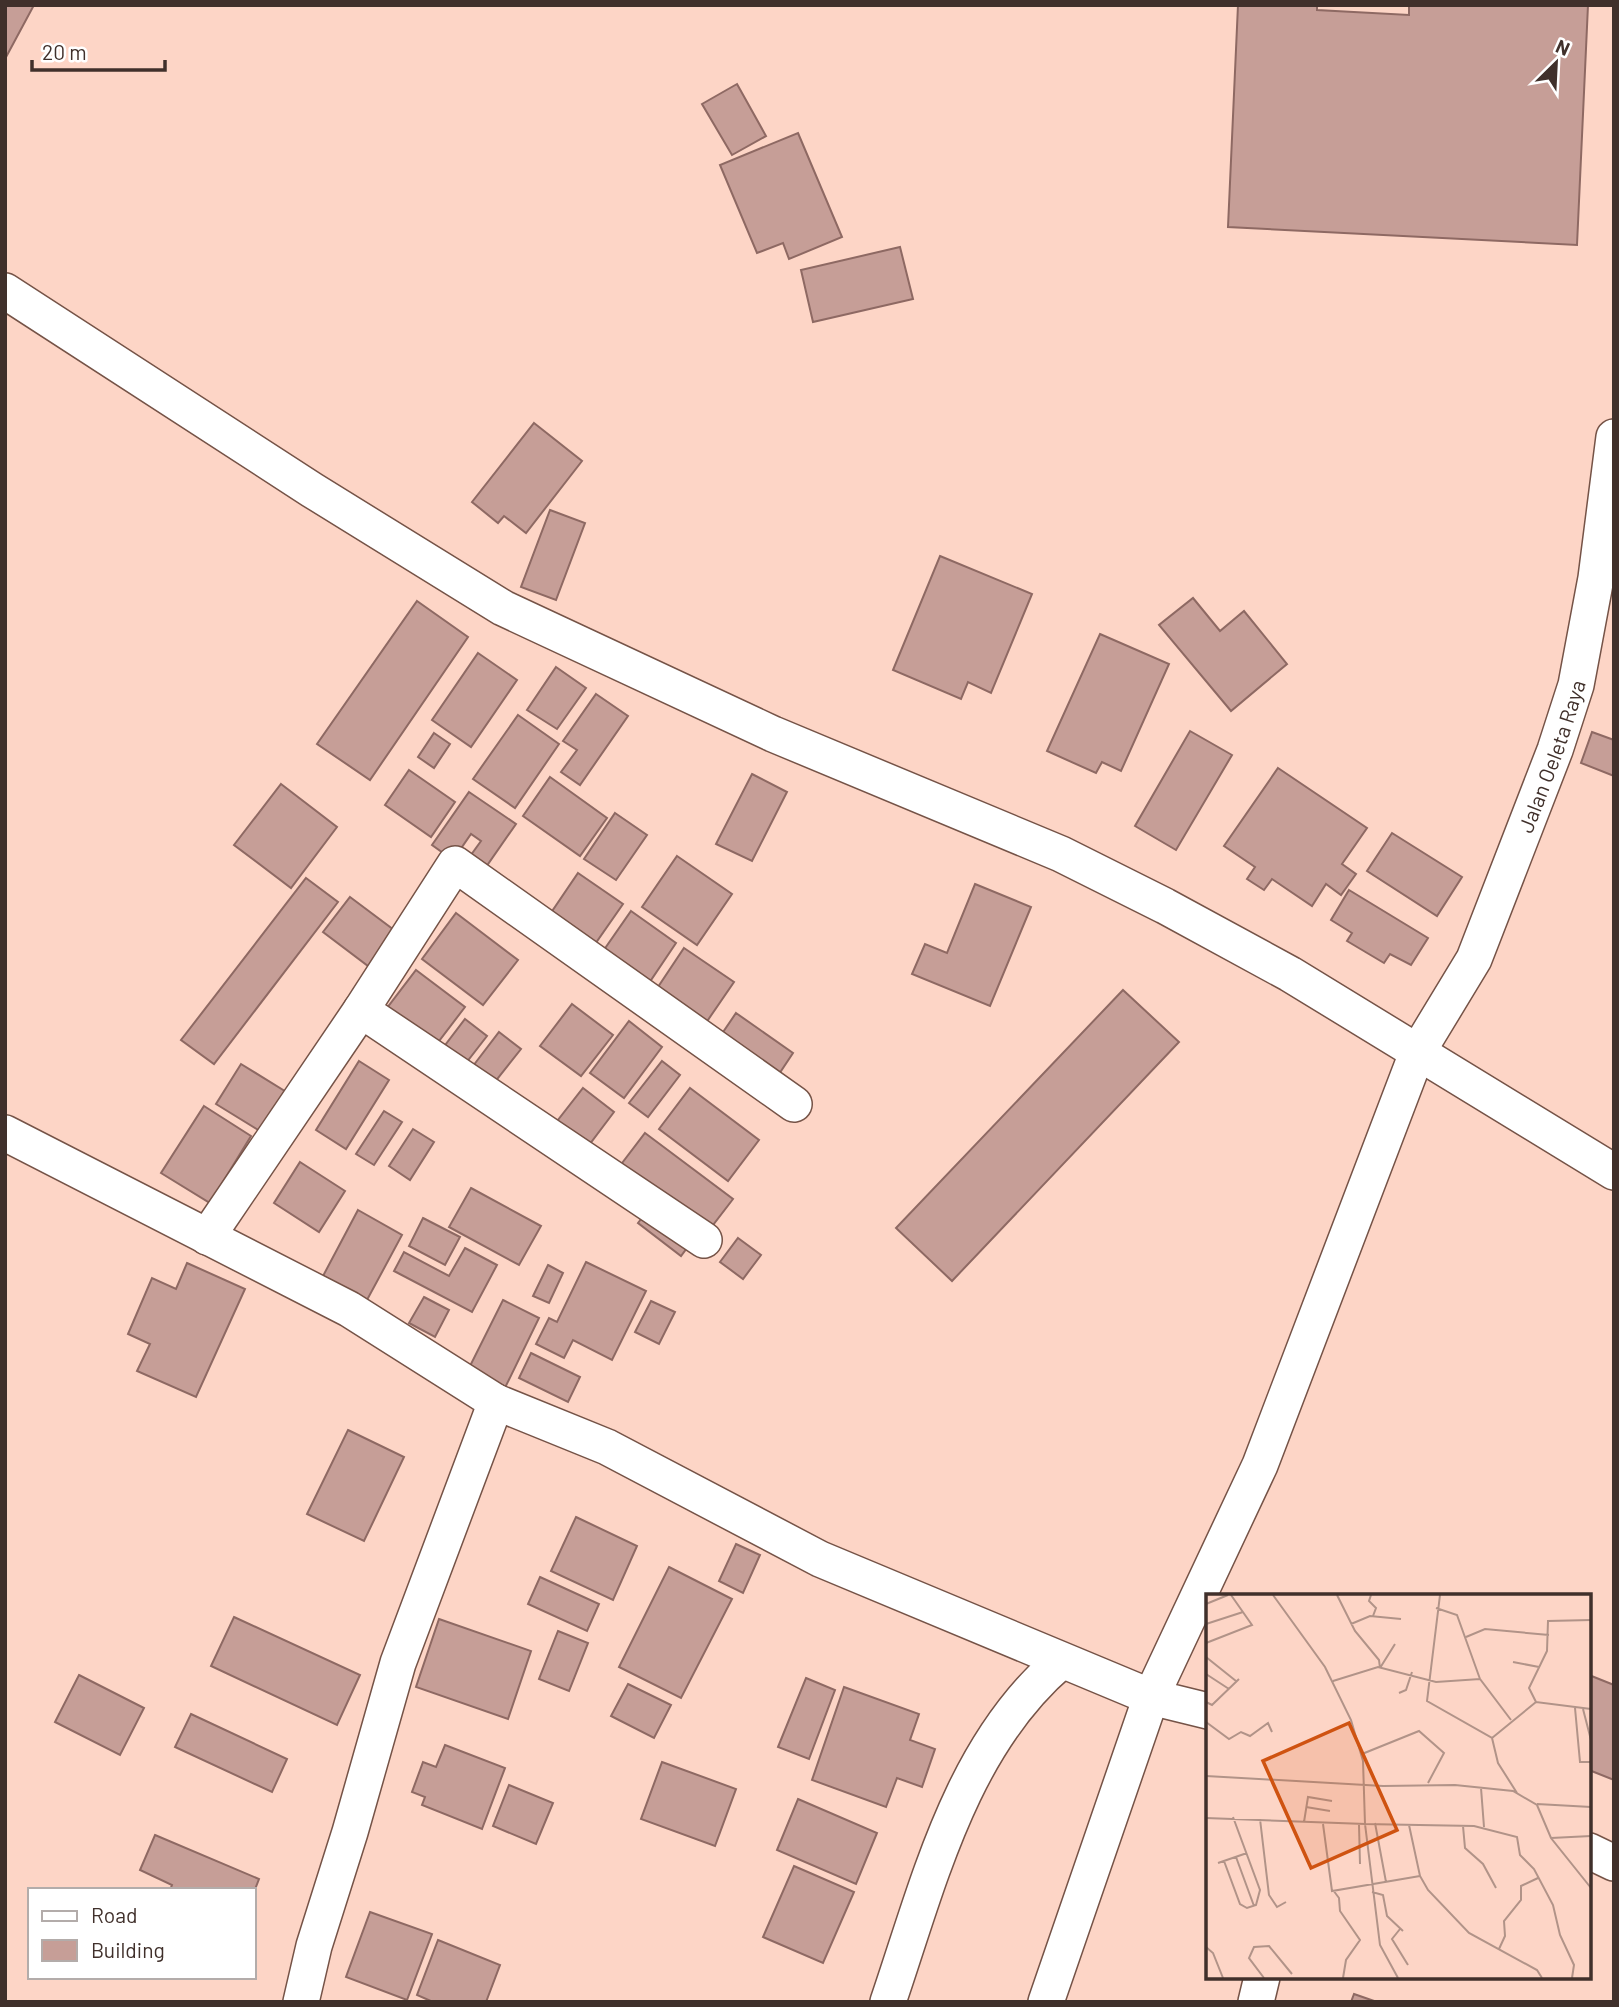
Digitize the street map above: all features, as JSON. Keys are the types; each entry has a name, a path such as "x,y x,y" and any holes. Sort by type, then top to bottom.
{"street":[{"path":"5,291 312,490 503,608 773,734 1073,860 1165,906 1290,974 1614,1172"},
{"name":"Jalan Oeleta Raya","path":"1046,2002 1151,1698 1260,1465 1417,1053 1474,959 1555,750 1605,579 1614,436"},
{"path":"207,1237 361,1010 455,864 794,1104"},
{"path":"361,1010 704,1240"},
{"path":"5,1133 349,1309 496,1402 607,1447 820,1559 1151,1698 1206,1712"},
{"path":"300,2002 314,1946 398,1663 496,1402"},
{"path":"888,2002 941,1847 971,1775 987,1747 1036,1682 1061,1661"},
{"path":"1591,1852 1614,1863"},
{"path":"1256,2002 1262,1979"}],"building":[{"path":"5,5 34,5 5,59"},
{"path":"1238,5 1317,5 1317,10 1409,15 1409,5 1588,5 1577,245 1228,227"},
{"path":"737,84 766,136 732,155 702,104"},
{"path":"798,133 842,237 789,259 783,243 757,253 720,165"},
{"path":"900,247 913,299 813,322 801,270"},
{"path":"534,423 582,461 526,533 504,516 498,523 472,502"},
{"path":"550,510 585,523 556,600 521,587"},
{"path":"940,556 1032,594 991,693 968,682 961,699 893,670"},
{"path":"1193,598 1220,631 1244,611 1287,664 1231,711 1159,625"},
{"path":"417,601 468,637 370,780 317,744"},
{"path":"1100,634 1169,664 1121,771 1102,762 1096,773 1047,751"},
{"path":"478,653 517,680 471,747 432,720"},
{"path":"556,667 586,688 557,729 527,710"},
{"path":"596,694 628,716 580,785 561,772 577,750 563,741"},
{"path":"518,715 559,744 515,808 473,779"},
{"path":"1190,731 1232,755 1176,850 1135,826"},
{"path":"1592,732 1614,740 1614,776 1581,763"},
{"path":"434,733 450,744 434,768 418,757"},
{"path":"1278,768 1367,828 1342,864 1356,874 1341,895 1326,884 1312,906 1272,879 1264,890 1247,879 1255,867 1224,846"},
{"path":"409,770 455,802 431,837 385,805"},
{"path":"752,774 787,792 752,861 716,844"},
{"path":"550,777 607,818 580,856 523,816"},
{"path":"281,784 337,827 291,888 234,845"},
{"path":"469,792 516,824 479,877 463,866 481,841 471,834 453,860 432,845"},
{"path":"615,813 647,835 616,880 584,859"},
{"path":"1392,833 1462,877 1437,916 1367,871"},
{"path":"677,856 732,894 697,945 642,907"},
{"path":"578,873 623,904 586,957 542,926"},
{"path":"306,878 338,902 214,1064 181,1040"},
{"path":"975,884 1031,907 990,1006 912,974 925,944 947,953"},
{"path":"1349,890 1428,938 1411,965 1390,954 1384,963 1347,941 1352,933 1331,920"},
{"path":"350,897 398,933 372,969 323,932"},
{"path":"631,911 676,943 645,989 599,957"},
{"path":"456,913 518,960 483,1005 422,959"},
{"path":"684,948 734,982 697,1036 648,1002"},
{"path":"416,970 465,1007 423,1062 374,1025"},
{"path":"1123,990 1179,1042 952,1281 896,1228"},
{"path":"572,1004 613,1035 581,1076 540,1046"},
{"path":"736,1013 793,1053 773,1083 715,1044"},
{"path":"465,1019 487,1036 452,1081 430,1065"},
{"path":"629,1021 662,1047 624,1098 590,1073"},
{"path":"499,1032 521,1049 494,1083 473,1066"},
{"path":"359,1061 389,1080 346,1149 316,1130"},
{"path":"662,1061 680,1075 648,1117 629,1103"},
{"path":"241,1064 288,1093 263,1133 216,1104"},
{"path":"583,1088 614,1112 586,1149 554,1125"},
{"path":"690,1088 759,1140 728,1181 659,1129"},
{"path":"204,1106 251,1136 210,1203 161,1173"},
{"path":"384,1111 402,1122 374,1165 356,1154"},
{"path":"413,1129 434,1142 410,1180 389,1166"},
{"path":"645,1133 733,1199 703,1238 616,1171"},
{"path":"300,1162 345,1191 319,1232 274,1203"},
{"path":"471,1188 541,1226 519,1265 449,1227"},
{"path":"655,1201 698,1233 681,1256 638,1223"},
{"path":"358,1210 402,1235 367,1300 323,1276"},
{"path":"423,1218 460,1237 445,1265 409,1246"},
{"path":"738,1238 761,1255 743,1279 720,1262"},
{"path":"465,1248 497,1265 472,1312 394,1271 404,1252 449,1276"},
{"path":"586,1262 646,1291 612,1360 573,1340 564,1358 536,1344 549,1318 557,1322"},
{"path":"187,1263 245,1289 196,1397 137,1371 150,1344 128,1334 152,1278 176,1289"},
{"path":"548,1265 563,1273 549,1303 533,1296"},
{"path":"424,1297 449,1310 435,1337 409,1323"},
{"path":"503,1300 539,1318 502,1394 465,1376"},
{"path":"651,1301 675,1312 659,1344 635,1332"},
{"path":"531,1353 580,1377 568,1402 519,1378"},
{"path":"348,1430 404,1457 364,1541 307,1514"},
{"path":"576,1517 637,1546 613,1600 551,1571"},
{"path":"736,1544 760,1555 743,1593 719,1581"},
{"path":"669,1567 732,1599 681,1698 619,1667"},
{"path":"540,1577 599,1604 587,1631 528,1604"},
{"path":"234,1617 360,1675 337,1725 211,1666"},
{"path":"439,1619 531,1651 508,1719 416,1687"},
{"path":"558,1631 588,1643 569,1691 539,1679"},
{"path":"79,1675 144,1708 120,1755 55,1722"},
{"path":"1591,1676 1614,1685 1614,1780 1591,1771"},
{"path":"806,1678 835,1690 809,1759 778,1747"},
{"path":"628,1684 671,1705 654,1738 611,1716"},
{"path":"844,1687 919,1714 910,1740 935,1749 922,1787 897,1778 886,1807 812,1780"},
{"path":"191,1714 287,1759 272,1792 175,1747"},
{"path":"445,1745 505,1768 482,1829 422,1805 425,1797 412,1792 423,1762 436,1767"},
{"path":"662,1762 736,1789 715,1846 641,1819"},
{"path":"509,1785 553,1803 536,1844 493,1826"},
{"path":"798,1799 877,1833 856,1884 777,1850"},
{"path":"155,1835 259,1879 256,1888 171,1888 172,1885 140,1870"},
{"path":"794,1866 854,1892 823,1963 763,1937"},
{"path":"370,1912 432,1934 407,2000 346,1977"},
{"path":"438,1940 500,1965 486,2002 433,2002 417,1995"},
{"path":"1354,1994 1377,2002 1351,2002"}]}
